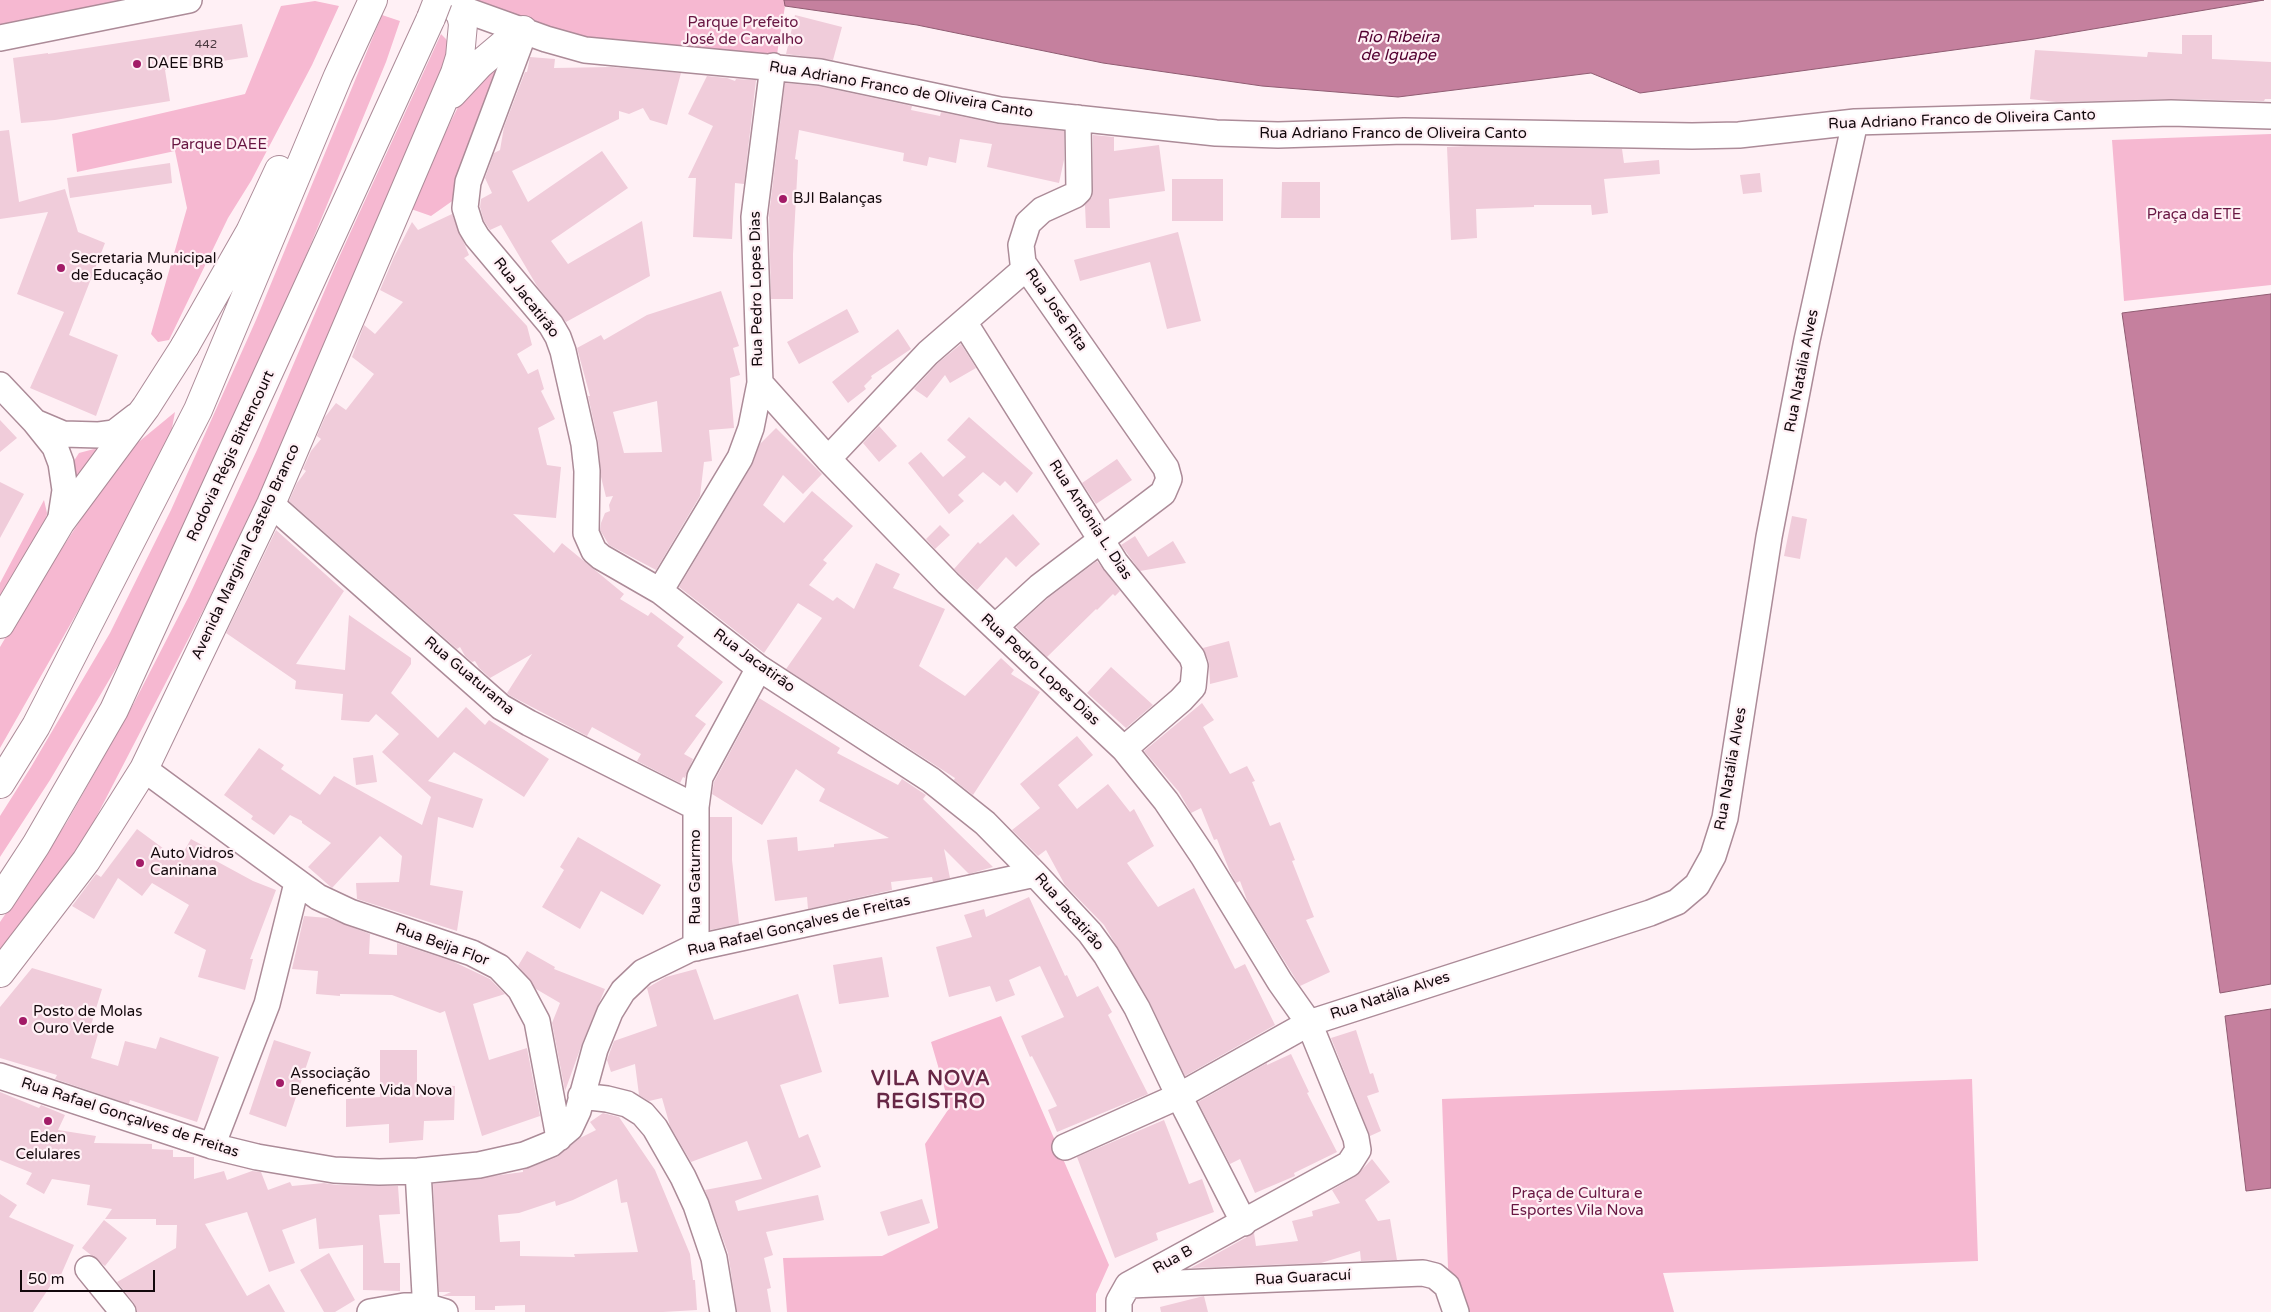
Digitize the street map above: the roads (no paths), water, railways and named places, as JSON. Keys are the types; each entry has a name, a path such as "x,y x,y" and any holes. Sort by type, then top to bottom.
{"main road":[{"path":"0,784 36,726 198,410 338,76 373,0"},
{"name":"Avenida Marginal Castelo Branco","path":"0,973 86,861 144,769 271,504 456,73 463,37 463,19 440,6"},
{"name":"Rodovia Régis Bittencourt","path":"0,900 36,845 114,710 440,6"},
{"name":"Avenida Marginal Castelo Branco","path":"443,104 480,64 512,37 524,30"},
{"path":"0,624 60,523 146,407 185,346 250,232 297,133 338,76"}],"street":[{"path":"0,38 189,0"},
{"name":"Rua Adriano Franco de Oliveira Canto","path":"440,6 585,50 773,66 820,72 980,107 1216,133 1278,135 1404,131 1692,136 1739,135 1855,122 2171,113 2271,116"},
{"name":"Rua Jacatirão","path":"524,30 468,182 465,199 467,218 477,237 551,325 564,351 586,459 585,522 588,542 600,557 660,591 759,668 936,784 985,824 1035,874 1090,933 1106,955 1137,1008 1179,1096 1244,1222"},
{"name":"Rua Pedro Lopes Dias","path":"773,66 754,217 760,383 828,460 948,583 1124,749 1166,801 1203,856 1280,982 1309,1023 1356,1138 1358,1150 1349,1164 1244,1222"},
{"name":"Rua José Rita","path":"1078,118 1080,191 1042,210 1028,223 1021,245 1022,257 1026,268 1166,468 1169,479 1163,493 1100,538"},
{"name":"Rua Natália Alves","path":"1065,1147 1179,1096 1309,1023 1650,913 1677,902 1698,885 1712,856 1725,818 1769,537 1807,340 1855,122"},
{"path":"828,460 928,353 1026,268"},
{"name":"Rua Antônia L. Dias","path":"964,322 1115,562 1186,648 1195,666 1193,686 1188,693 1124,749"},
{"path":"660,591 740,458 751,428 760,383"},
{"path":"0,385 35,422 55,447 62,463 65,499 60,523"},
{"path":"35,422 63,434 99,436 114,433 146,407"},
{"name":"Rua Guaturama","path":"271,504 501,707 696,807"},
{"path":"995,627 1039,587 1100,538"},
{"name":"Rua Gaturmo","path":"696,948 696,807 700,777 759,668"},
{"name":"Rua Beija Flor","path":"144,769 318,897 350,912 487,959 511,978 531,1006 537,1021 558,1138"},
{"name":"Rua Rafael Gonçalves de Freitas","path":"0,1076 212,1146 257,1157 334,1170 418,1171 478,1165 524,1154 551,1144 570,1128 578,1111 595,1049 610,1012 623,991 643,972 696,948 1035,874"},
{"path":"212,1146 267,1004 297,883"},
{"path":"581,1096 607,1098 626,1104 643,1114 655,1128 683,1177 696,1205 714,1258 723,1312"},
{"path":"370,1312 396,1306 432,1310 418,1171"},
{"name":"Rua B","path":"1128,1286 1170,1261 1244,1222"},
{"path":"88,1269 123,1312"},
{"name":"Rua Guaracuí","path":"1128,1286 1423,1273 1434,1276 1447,1286 1456,1312"},
{"path":"1120,1312 1119,1301 1128,1286"}],"water":[{"name":"Rio Ribeira de Iguape","path":"784,0 2264,0 2034,39 1640,93 1591,73 1398,97 1262,86 1103,63 917,25 785,6"},
{"path":"2271,294 2271,984 2220,993 2122,313"},
{"path":"2271,1009 2271,1188 2246,1191 2225,1016"}],"place":[{"name":"DAEE BRB","path":"137,64"},
{"name":"BJI Balanças","path":"783,199"},
{"name":"Secretaria Municipal de Educação","path":"61,268"},
{"name":"Auto Vidros Caninana","path":"140,863"},
{"name":"Posto de Molas Ouro Verde","path":"23,1021"},
{"name":"Associação Beneficente Vida Nova","path":"280,1083"},
{"name":"Eden Celulares","path":"48,1121"}],"district":[{"name":"VILA NOVA REGISTRO","path":"931,1092"}],"park label":[{"name":"Parque Prefeito José de Carvalho","path":"743,32"},
{"name":"Parque DAEE","path":"219,145"},
{"name":"Praça da ETE","path":"2194,215"},
{"name":"Praça de Cultura e Esportes Vila Nova","path":"1577,1202"}]}
